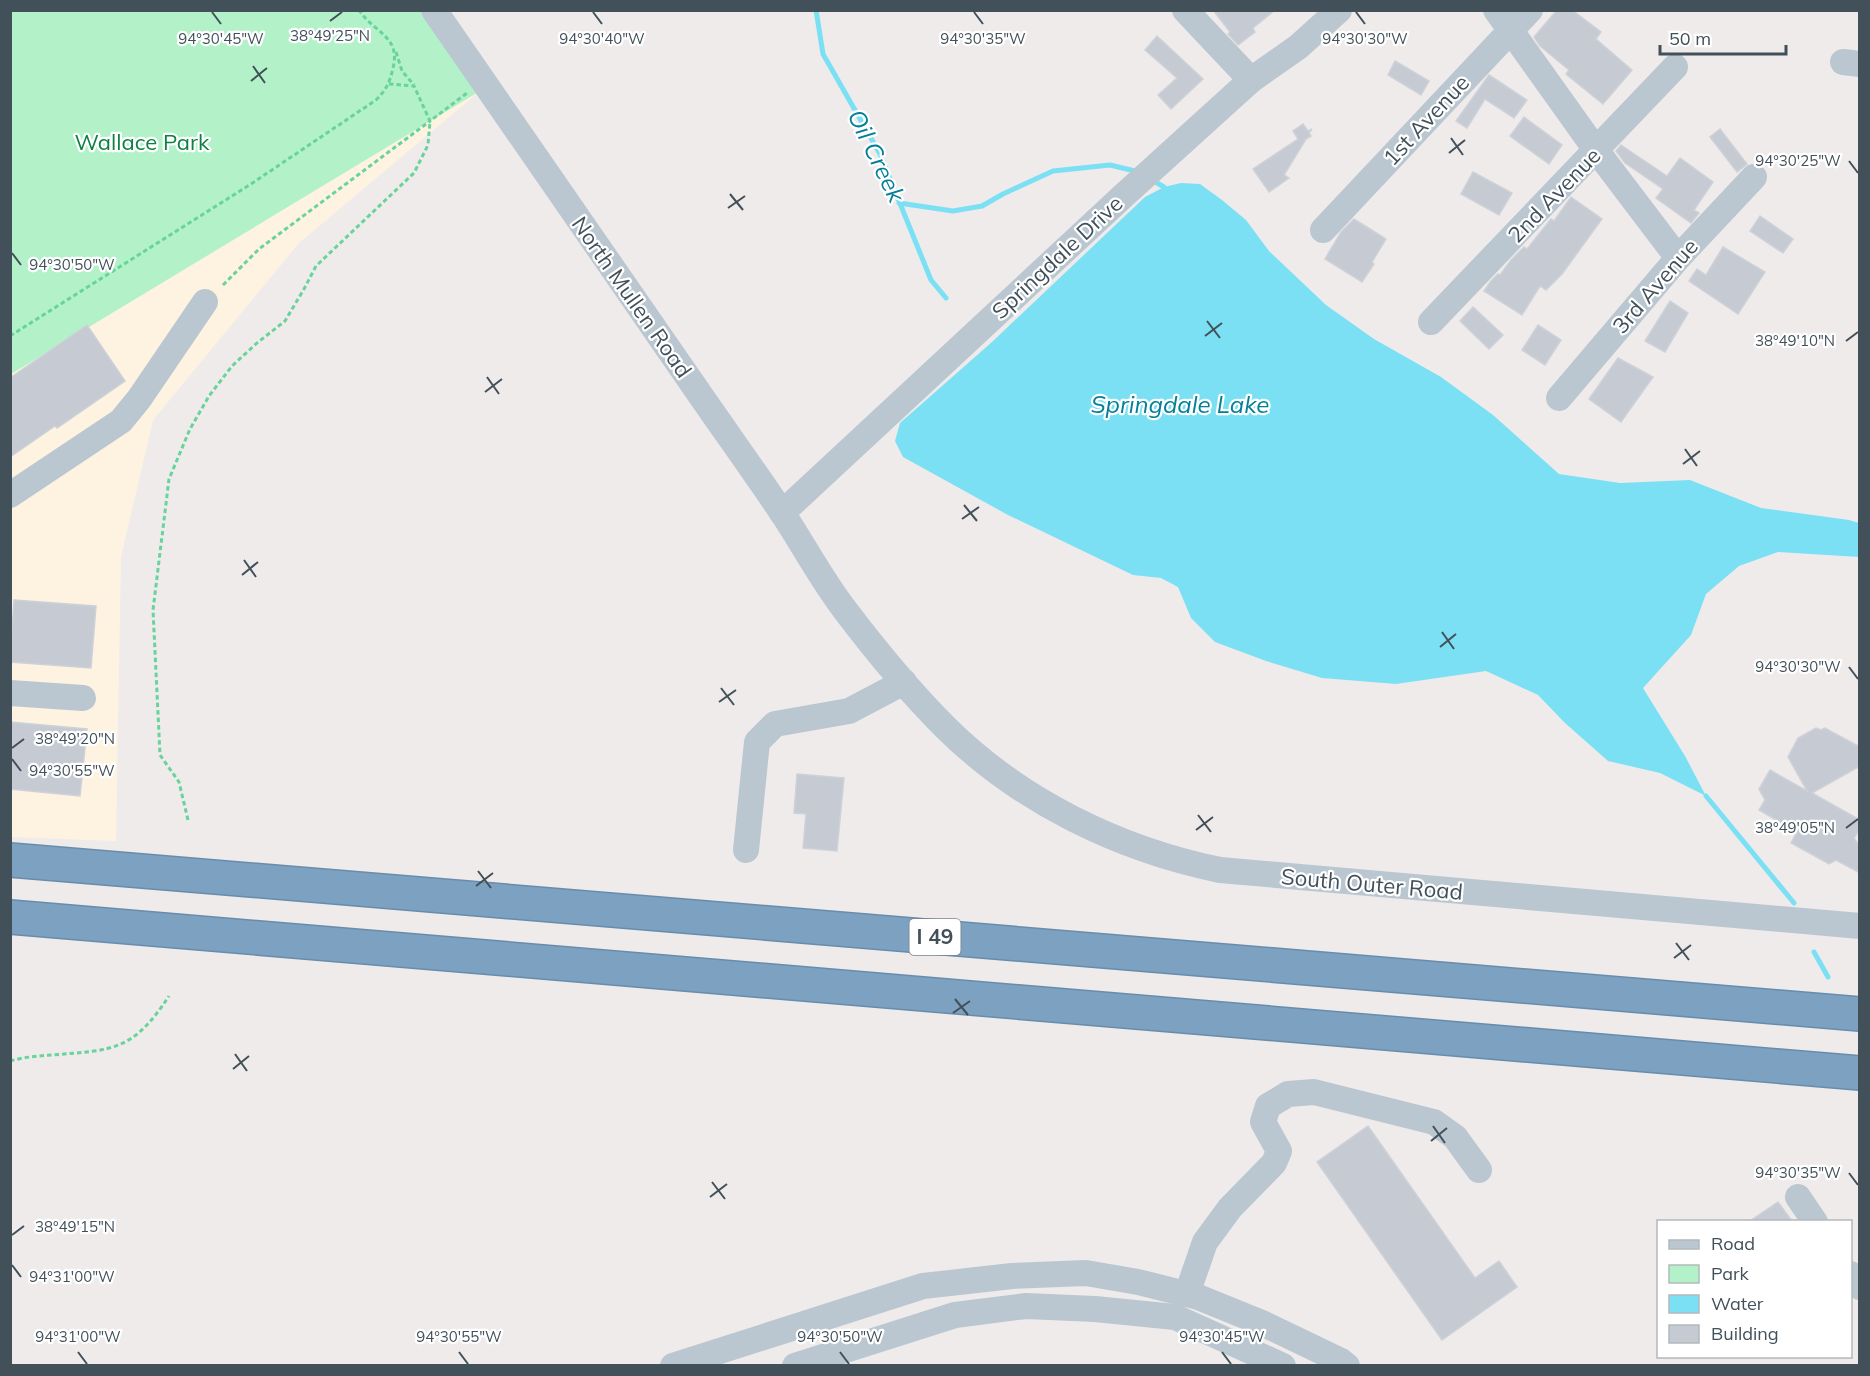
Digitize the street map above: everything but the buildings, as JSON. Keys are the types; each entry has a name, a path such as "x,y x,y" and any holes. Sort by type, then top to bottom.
{"highway":[{"name":"I 49","path":"10,860 1860,1014"},
{"path":"10,917 1860,1074"}],"street":[{"path":"434,10 483,81"},
{"path":"1185,10 1251,80"},
{"name":"Springdale Drive","path":"782,513 1171,152 1251,80 1298,47 1339,10"},
{"name":"1st Avenue","path":"1323,231 1503,21 1530,10"},
{"path":"1503,21 1596,150 1678,258"},
{"name":"2nd Avenue","path":"1431,322 1675,67"},
{"name":"North Mullen Road","path":"483,81 782,513 843,608 904,682"},
{"name":"3rd Avenue","path":"1559,398 1678,258 1754,177"},
{"path":"10,495 121,421 140,399 205,302"},
{"path":"746,850 757,742 775,724 849,711 904,682"},
{"name":"South Outer Road","path":"904,682 948,730 984,762 1023,790 1064,814 1119,840 1152,853 1198,866 1220,870 1860,926"},
{"path":"10,693 83,698"},
{"path":"1187,1294 1205,1242 1230,1208 1274,1163 1279,1151 1263,1122 1268,1106 1288,1094 1314,1092 1434,1122 1455,1137 1479,1170"},
{"path":"1798,1197 1814,1220"},
{"path":"673,1365 923,1286 1012,1276 1086,1273 1187,1294 1262,1323 1347,1365"},
{"path":"795,1365 956,1315 1026,1306 1095,1309 1175,1317 1283,1365"}],"path":[{"path":"188,820 179,782 160,755 153,610 170,479 189,429 209,396 232,366 285,321 316,266 414,173 428,145 430,120 414,86 402,71 394,48 388,39 365,20 359,10"},
{"path":"10,336 251,184 376,100 389,84 395,61 394,48"},
{"path":"223,285 259,249 483,81"},
{"path":"389,84 414,86"},
{"path":"10,1061 117,1047 141,1031 154,1018 169,996"}],"shaded area":[{"path":"480,91 299,243 153,420 121,557 116,841 11,837 11,374"}],"green space":[{"name":"Wallace Park","path":"11,11 424,11 480,91 11,374"}],"water":[{"name":"Springdale Lake","path":"1181,183 1200,184 1222,200 1246,220 1269,251 1326,305 1374,339 1441,377 1493,415 1559,474 1620,483 1690,480 1761,508 1859,523 1859,557 1778,552 1739,566 1706,594 1691,635 1643,688 1685,756 1706,796 1660,773 1608,761 1565,723 1538,695 1486,671 1396,684 1322,678 1215,642 1191,618 1178,587 1161,578 1133,575 1008,515 903,457 895,441 900,423 992,342 1145,197 1164,187"}],"waterway":[{"name":"Oil Creek","path":"816,10 823,54 880,154 931,280 946,298"},
{"path":"899,203 953,211 982,206 1053,171 1110,165 1139,172"},
{"path":"1152,180 1164,187"},
{"path":"1706,796 1794,903"},
{"path":"1814,952 1828,977"}]}
